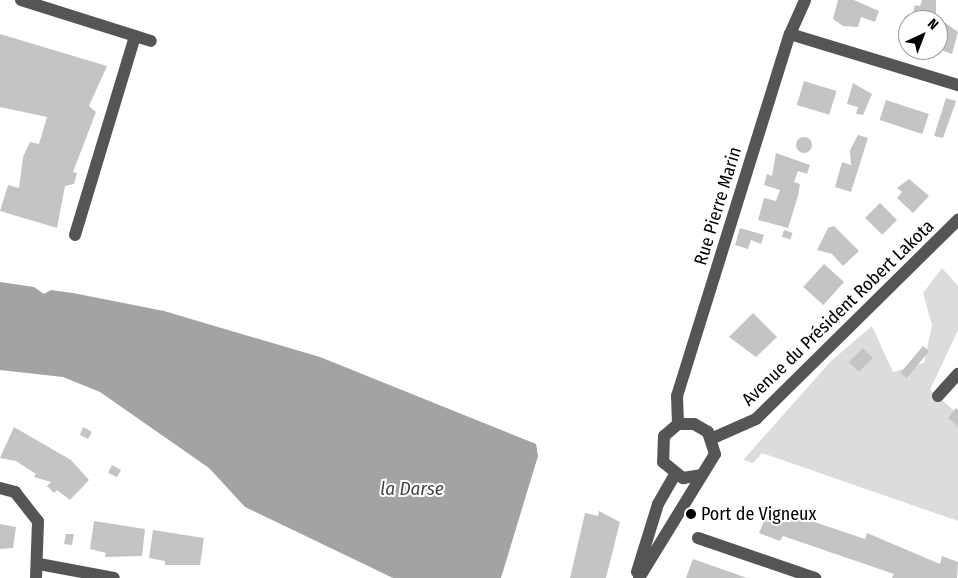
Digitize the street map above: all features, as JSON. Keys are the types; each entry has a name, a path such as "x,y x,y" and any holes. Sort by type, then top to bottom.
{"street":[{"path":"21,0 151,42"},
{"name":"Rue Pierre Marin","path":"678,424 677,396 790,34 805,0"},
{"path":"790,34 958,85"},
{"path":"75,235 135,36"},
{"name":"Avenue du Président Robert Lakota","path":"713,438 756,419 958,220"},
{"path":"938,396 958,374"},
{"path":"639,578 701,475 713,463 713,438 702,426 678,424 661,444 663,462 675,475 701,475"},
{"path":"635,578 658,504 675,475"},
{"path":"0,488 15,492 38,521 39,564 36,578"},
{"path":"698,538 815,578"},
{"path":"39,564 114,578"}],"shaded area":[{"path":"942,268 958,286 958,330 930,390 958,414 958,521 762,453 753,463 743,460 831,361 872,326 893,372 924,363 932,325 923,293"}],"water":[{"name":"la Darse","path":"0,282 34,287 44,294 51,290 73,293 164,311 320,357 536,444 538,456 501,578 393,578 245,507 209,468 100,392 63,377 0,370"}],"building":[{"path":"838,0 854,0 879,11 875,22 861,17 858,27 843,26 833,19"},
{"path":"922,0 936,0 936,10 914,10 915,5 920,6"},
{"path":"948,25 958,32 952,54 948,53"},
{"path":"0,34 107,66 89,106 96,112 73,172 77,173 74,184 65,186 57,228 0,211 8,185 19,188 23,157 30,142 39,144 47,117 0,107"},
{"path":"804,81 837,91 829,115 797,105"},
{"path":"853,83 872,94 863,115 856,114 858,107 847,104"},
{"path":"946,98 956,101 943,138 934,136"},
{"path":"886,100 929,114 922,134 880,120"},
{"path":"858,135 868,138 851,192 835,187 842,162 851,165 850,150"},
{"path":"804,137 812,145 804,153 796,145"},
{"path":"776,153 810,165 807,174 798,171 794,182 800,184 788,228 758,220 764,198 776,201 780,190 764,185 767,174 772,176"},
{"path":"909,179 929,196 913,213 897,198 902,192 897,188"},
{"path":"880,203 897,220 882,235 865,218"},
{"path":"834,226 859,251 843,266 832,254 817,250 828,228"},
{"path":"740,228 764,235 761,244 751,240 748,249 735,245"},
{"path":"784,230 793,233 790,239 782,237"},
{"path":"824,264 844,282 823,305 803,287"},
{"path":"753,313 777,337 756,357 729,337"},
{"path":"923,346 929,351 907,378 901,373"},
{"path":"863,348 873,358 859,372 849,362"},
{"path":"956,408 958,410 958,427 948,418"},
{"path":"14,427 71,460 89,480 70,500 57,490 54,493 47,486 51,482 34,477 36,474 16,461 0,458"},
{"path":"83,427 92,432 88,439 80,435"},
{"path":"112,465 121,470 117,477 108,473"},
{"path":"770,507 865,539 867,533 940,564 942,556 958,562 957,578 892,578 894,574 783,536 780,541 759,533"},
{"path":"599,511 620,522 606,578 570,578 585,513 598,516"},
{"path":"94,521 145,529 142,556 105,557 106,553 90,549"},
{"path":"0,524 16,527 13,548 0,549"},
{"path":"153,530 204,538 200,565 165,565 165,561 149,558"},
{"path":"66,534 74,534 72,545 64,544"},
{"path":"693,559 747,578 686,578"}],"place":[{"name":"Port de Vigneux","path":"691,514"}]}
